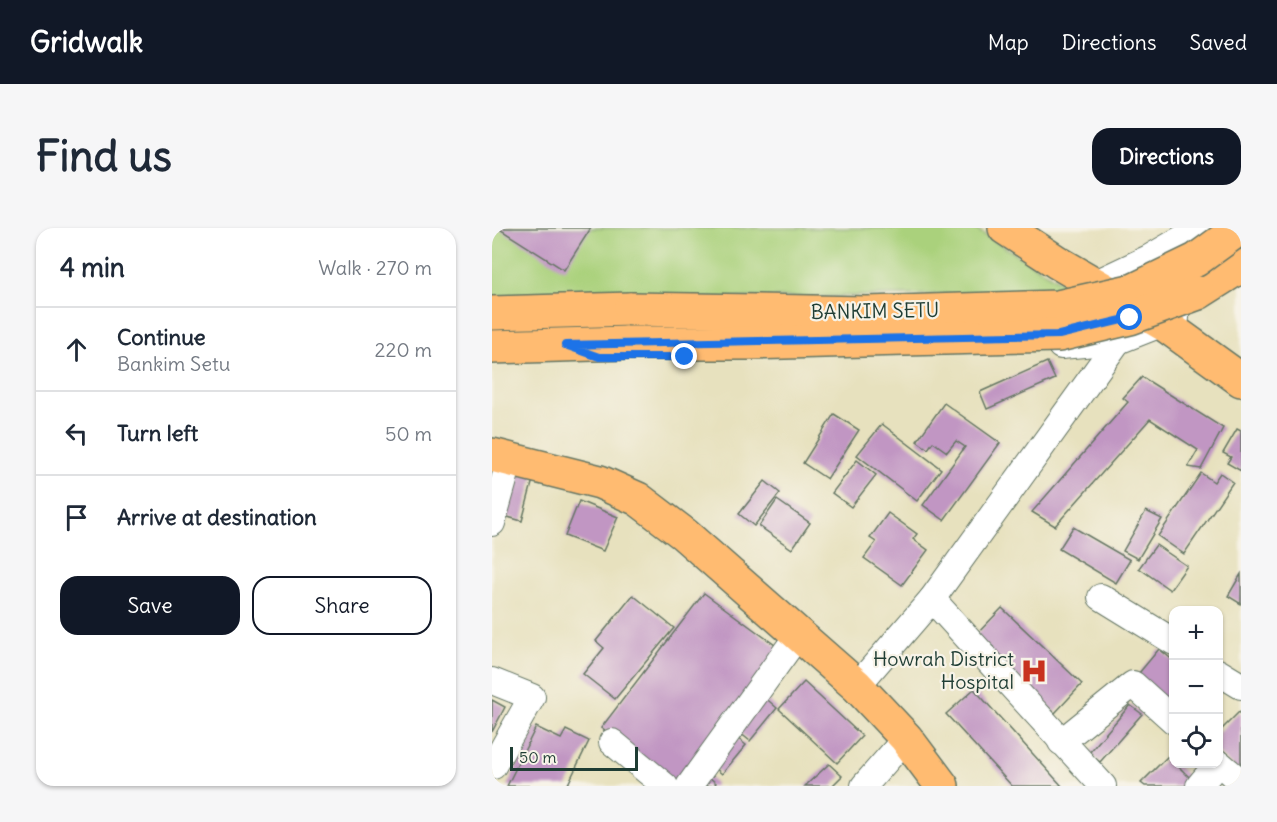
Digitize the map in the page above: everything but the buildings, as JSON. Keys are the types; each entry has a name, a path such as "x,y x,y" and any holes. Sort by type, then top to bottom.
{"main road":[{"path":"1005,228 1165,325 1241,380"},
{"name":"BANKIM SETU","path":"492,313 631,309 867,313 1057,307 1134,290 1196,260 1240,228"},
{"name":"BANKIM SETU","path":"492,347 1059,335 1130,318 1198,293 1241,266"},
{"path":"501,457 600,482 638,498 684,534 857,686 906,738 942,786"}],"street":[{"path":"1119,341 1094,284 1149,258 1200,228"},
{"path":"565,345 599,357 685,357 1014,350 1119,341 1165,325 1241,279"},
{"path":"857,686 932,599 1119,341"},
{"path":"492,523 501,457"},
{"path":"1101,597 1169,640"},
{"path":"932,599 1103,786"},
{"path":"689,786 798,635"},
{"path":"1223,675 1241,686"},
{"path":"492,681 532,697 492,766"},
{"path":"1061,742 1133,684 1169,717"},
{"path":"864,786 906,738"},
{"path":"612,742 665,786"},
{"path":"1223,766 1241,782"},
{"path":"1199,786 1215,768"}],"green space":[{"path":"492,228 974,228 1077,292 492,302"}],"place":[{"name":"Howrah District Hospital","path":"1034,671"}],"route":[{"path":"685,357 599,357 565,345 1059,335 1130,318"}]}
